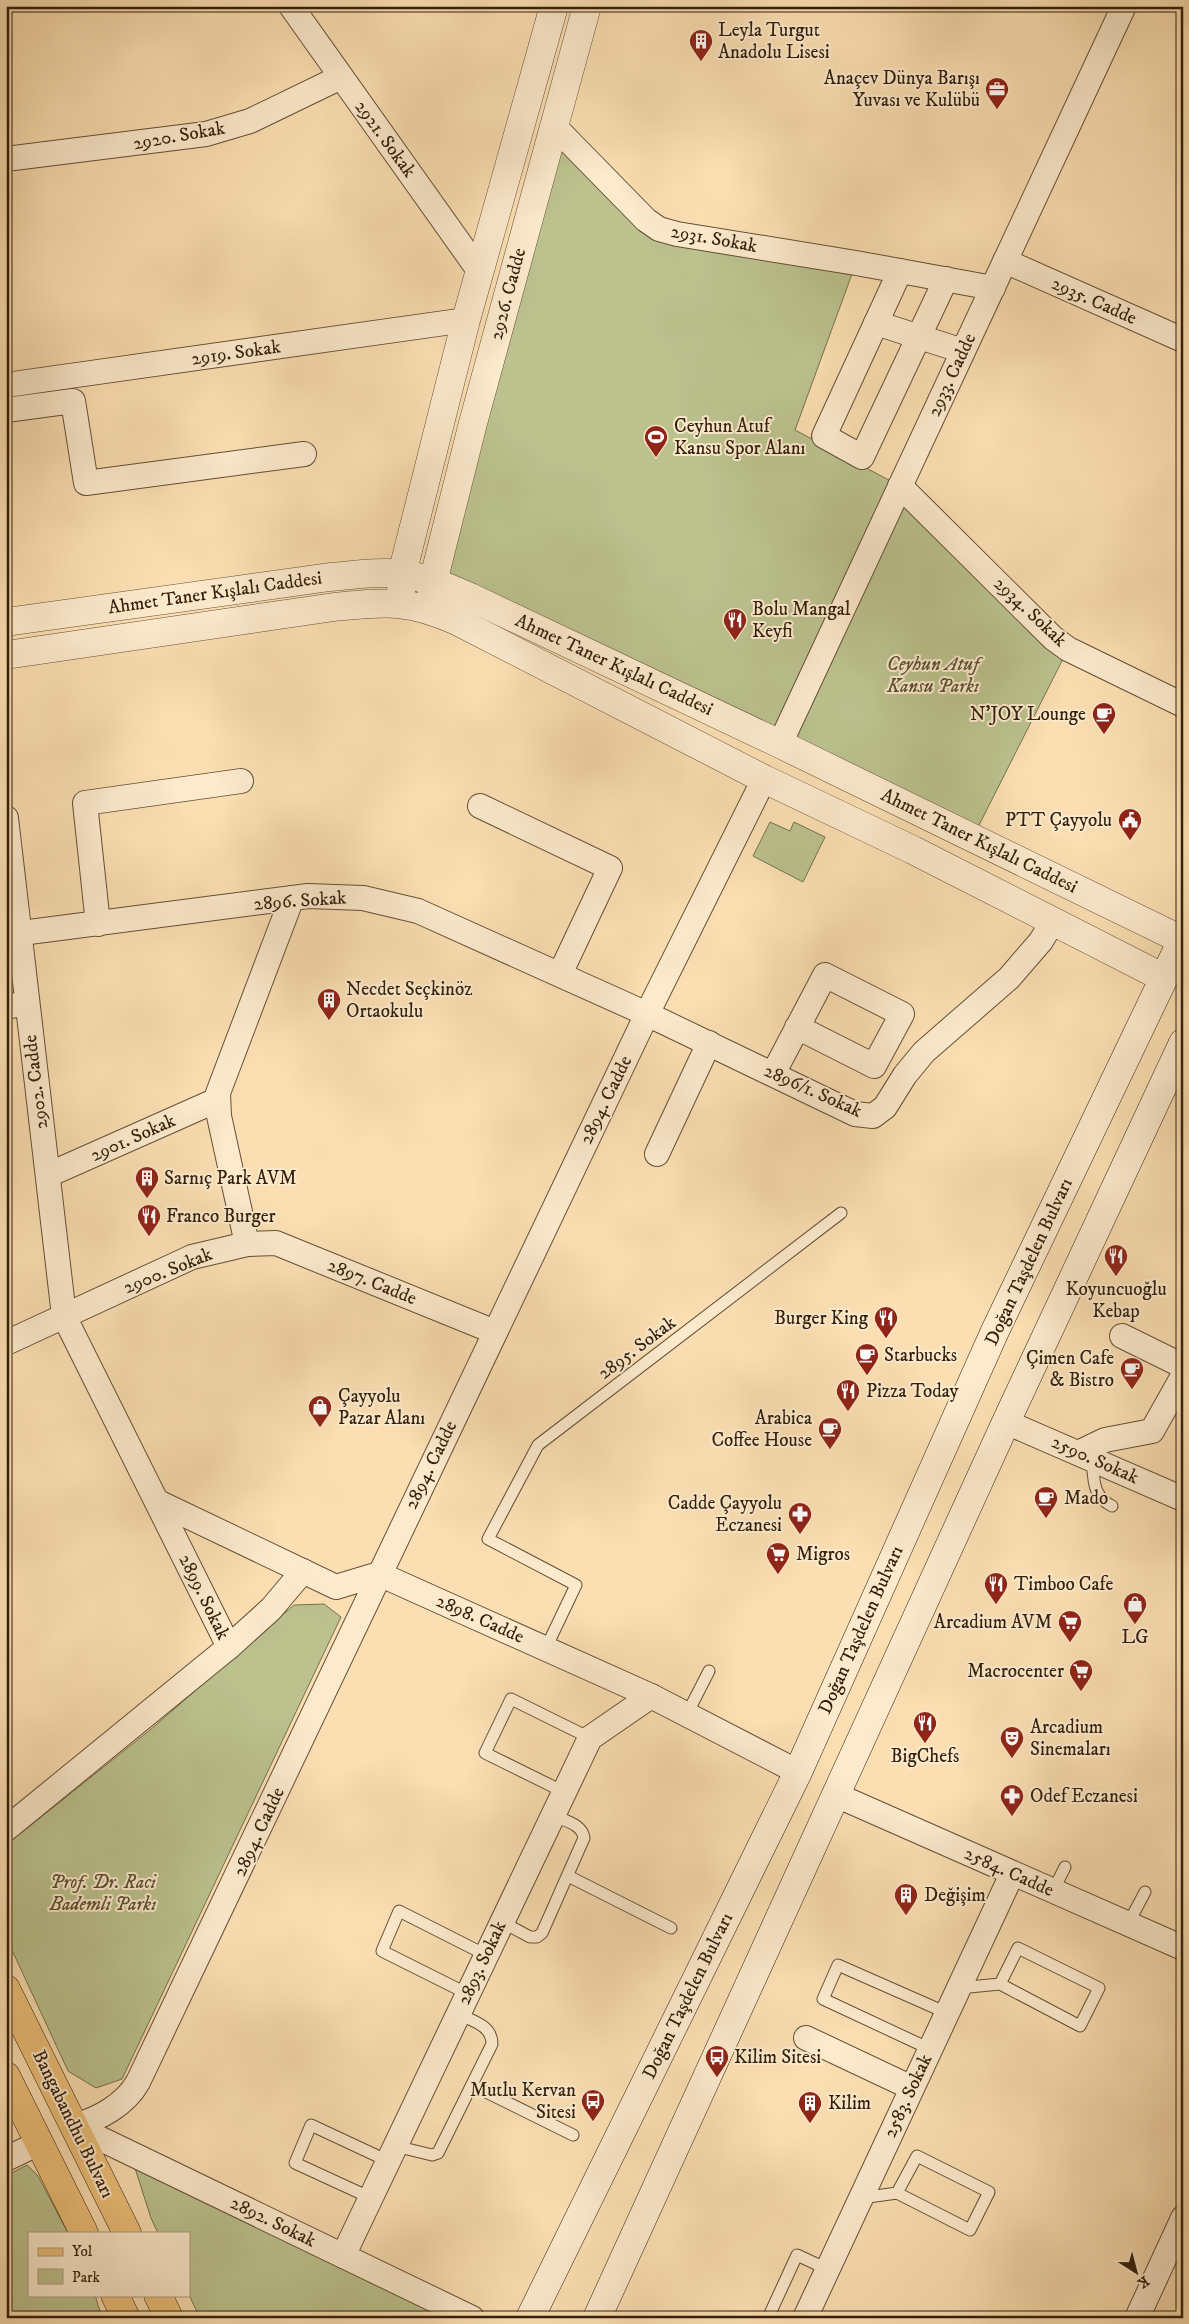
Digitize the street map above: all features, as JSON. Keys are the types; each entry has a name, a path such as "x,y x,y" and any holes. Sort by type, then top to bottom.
{"main road":[{"name":"Bangabandhu Bulvarı","path":"6,1989 127,2232"},
{"name":"Bangabandhu Bulvarı","path":"6,2076 84,2232"},
{"path":"39,2143 74,2126"},
{"path":"115,2296 126,2318"},
{"path":"158,2296 169,2318"}],"street":[{"name":"2921. Sokak","path":"291,6 480,272"},
{"name":"2926. Cadde","path":"401,603 402,574 466,320 554,6"},
{"name":"2926. Cadde","path":"430,610 433,582 473,423 587,6"},
{"name":"2933. Cadde","path":"780,744 1124,6"},
{"name":"2920. Sokak","path":"6,159 206,134 250,121 341,77"},
{"name":"2931. Sokak","path":"554,126 646,220 658,229 677,234 900,270 993,288"},
{"name":"2935. Cadde","path":"1005,261 1183,340"},
{"path":"900,270 824,436 862,457 946,279"},
{"name":"2919. Sokak","path":"6,385 466,320"},
{"path":"876,323 963,351"},
{"path":"6,410 73,401 86,483 304,454"},
{"name":"2934. Sokak","path":"900,486 1053,638 1068,649 1183,706"},
{"name":"Ahmet Taner Kışlalı Caddesi","path":"6,622 330,577 402,574 433,582 470,597 780,744 1182,939"},
{"name":"Ahmet Taner Kışlalı Caddesi","path":"6,655 334,607 401,603 430,610 457,621 764,779 913,850 1164,978"},
{"path":"764,779 780,744"},
{"name":"2894. Cadde","path":"74,2126 99,2116 119,2104 128,2097 138,2082 495,1332 648,1014 764,779"},
{"path":"98,924 85,803 242,781"},
{"path":"480,806 610,868 560,974"},
{"name":"2902. Cadde","path":"6,818 17,1005 48,1175 64,1316"},
{"name":"2896. Sokak","path":"13,935 292,898 326,896 363,898 400,905 418,911 648,1014"},
{"path":"247,1244 220,1126 217,1100 223,1077 292,898"},
{"name":"2896/1. Sokak","path":"648,1014 855,1114 873,1116 885,1107 905,1075 924,1052 990,997 1026,960 1053,921"},
{"name":"Doğan Taşdelen Bulvarı","path":"530,2318 798,1772 995,1331 1182,939"},
{"path":"773,1074 797,1027"},
{"path":"657,1154 709,1043"},
{"path":"597,2318 1006,1422 1183,1043"},
{"name":"2901. Sokak","path":"48,1175 217,1100"},
{"name":"2897. Cadde","path":"247,1244 276,1243 495,1332"},
{"name":"2900. Sokak","path":"6,1343 199,1254 247,1244"},
{"name":"2899. Sokak","path":"6,1829 229,1647 64,1316"},
{"path":"1122,1336 1183,1366"},
{"path":"1085,1456 1105,1440 1152,1432 1183,1376"},
{"name":"2590. Sokak","path":"1006,1422 1183,1499"},
{"path":"158,1502 336,1587 379,1574"},
{"path":"229,1647 271,1608 303,1571"},
{"name":"2898. Cadde","path":"379,1574 652,1696 798,1772"},
{"path":"590,1738 652,1696"},
{"name":"2893. Sokak","path":"343,2256 590,1738"},
{"name":"2584. Cadde","path":"836,1795 1183,1948"},
{"name":"2583. Sokak","path":"805,2318 1012,1874"},
{"path":"806,2038 912,2088"},
{"name":"2892. Sokak","path":"74,2126 472,2318"},
{"path":"6,2159 39,2143"},
{"path":"1137,2318 1183,2218"}],"lane":[{"name":"2895. Sokak","path":"546,1648 576,1585 488,1539 538,1445 841,1213"},
{"path":"1085,1456 1097,1496 1103,1502 1112,1506"},
{"path":"687,1714 709,1671"},
{"path":"564,1792 485,1753 512,1699 590,1738"},
{"path":"502,1922 530,1937 540,1936 582,1844 583,1833 578,1827 553,1815"},
{"path":"1053,1891 1065,1867"},
{"path":"568,1876 671,1928"},
{"path":"1128,1924 1145,1892"},
{"path":"371,2198 295,2163 311,2125 392,2154 432,2155 438,2153 492,2044 492,2038 487,2029 463,2004 382,1951 399,1911 486,1955"},
{"path":"959,1988 1000,1984 1080,2026 1099,1988 1018,1948 1000,1984"},
{"path":"930,2049 823,1999 838,1965 947,2013"},
{"path":"472,2085 573,2135"},
{"path":"861,2198 897,2193 970,2230 989,2192 917,2156 897,2193"},
{"path":"768,2318 797,2255 828,2269"}],"green space":[{"name":"Ceyhun Atuf Kansu Spor Alanı","path":"554,126 646,220 856,263 795,430 900,486 1068,649 973,837 433,582"},
{"path":"770,822 790,831 794,822 825,837 803,882 753,856"},
{"name":"Prof. Dr. Raci Bademli Parkı","path":"324,1604 341,1617 122,2079 96,2088 68,2071 6,1937 6,1845 150,1730 294,1605"},
{"path":"133,2162 447,2318 200,2318 189,2296 190,2232 158,2232 151,2218"},
{"path":"27,2165 38,2176 67,2232 28,2232 28,2296 95,2296 102,2318 6,2318 6,2176"}],"place":[{"name":"Leyla Turgut Anadolu Lisesi","path":"701,62"},
{"name":"Anaçev Dünya Barışı Yuvası ve Kulübü","path":"997,110"},
{"name":"Ceyhun Atuf Kansu Spor Alanı","path":"656,458"},
{"name":"Bolu Mangal Keyfi","path":"735,641"},
{"name":"N'JOY Lounge","path":"1104,735"},
{"name":"PTT Çayyolu","path":"1130,841"},
{"name":"Necdet Seçkinöz Ortaokulu","path":"329,1021"},
{"name":"Sarnıç Park AVM","path":"147,1199"},
{"name":"Franco Burger","path":"149,1237"},
{"name":"Koyuncuoğlu Kebap","path":"1116,1277"},
{"name":"Burger King","path":"886,1339"},
{"name":"Starbucks","path":"867,1376"},
{"name":"Çimen Cafe & Bistro","path":"1132,1390"},
{"name":"Pizza Today","path":"848,1412"},
{"name":"Çayyolu Pazar Alanı","path":"320,1428"},
{"name":"Arabica Coffee House","path":"830,1450"},
{"name":"Mado","path":"1046,1519"},
{"name":"Cadde Çayyolu Eczanesi","path":"800,1535"},
{"name":"Migros","path":"778,1575"},
{"name":"Timboo Cafe","path":"996,1605"},
{"name":"LG","path":"1135,1625"},
{"name":"Arcadium AVM","path":"1070,1643"},
{"name":"Macrocenter","path":"1081,1692"},
{"name":"BigChefs","path":"925,1744"},
{"name":"Arcadium Sinemaları","path":"1012,1759"},
{"name":"Odef Eczanesi","path":"1012,1817"},
{"name":"Değişim","path":"906,1916"},
{"name":"Kilim Sitesi","path":"717,2078"},
{"name":"Mutlu Kervan Sitesi","path":"593,2122"},
{"name":"Kilim","path":"810,2124"}],"park label":[{"name":"Ceyhun Atuf Kansu Parkı","path":"933,675"}]}
